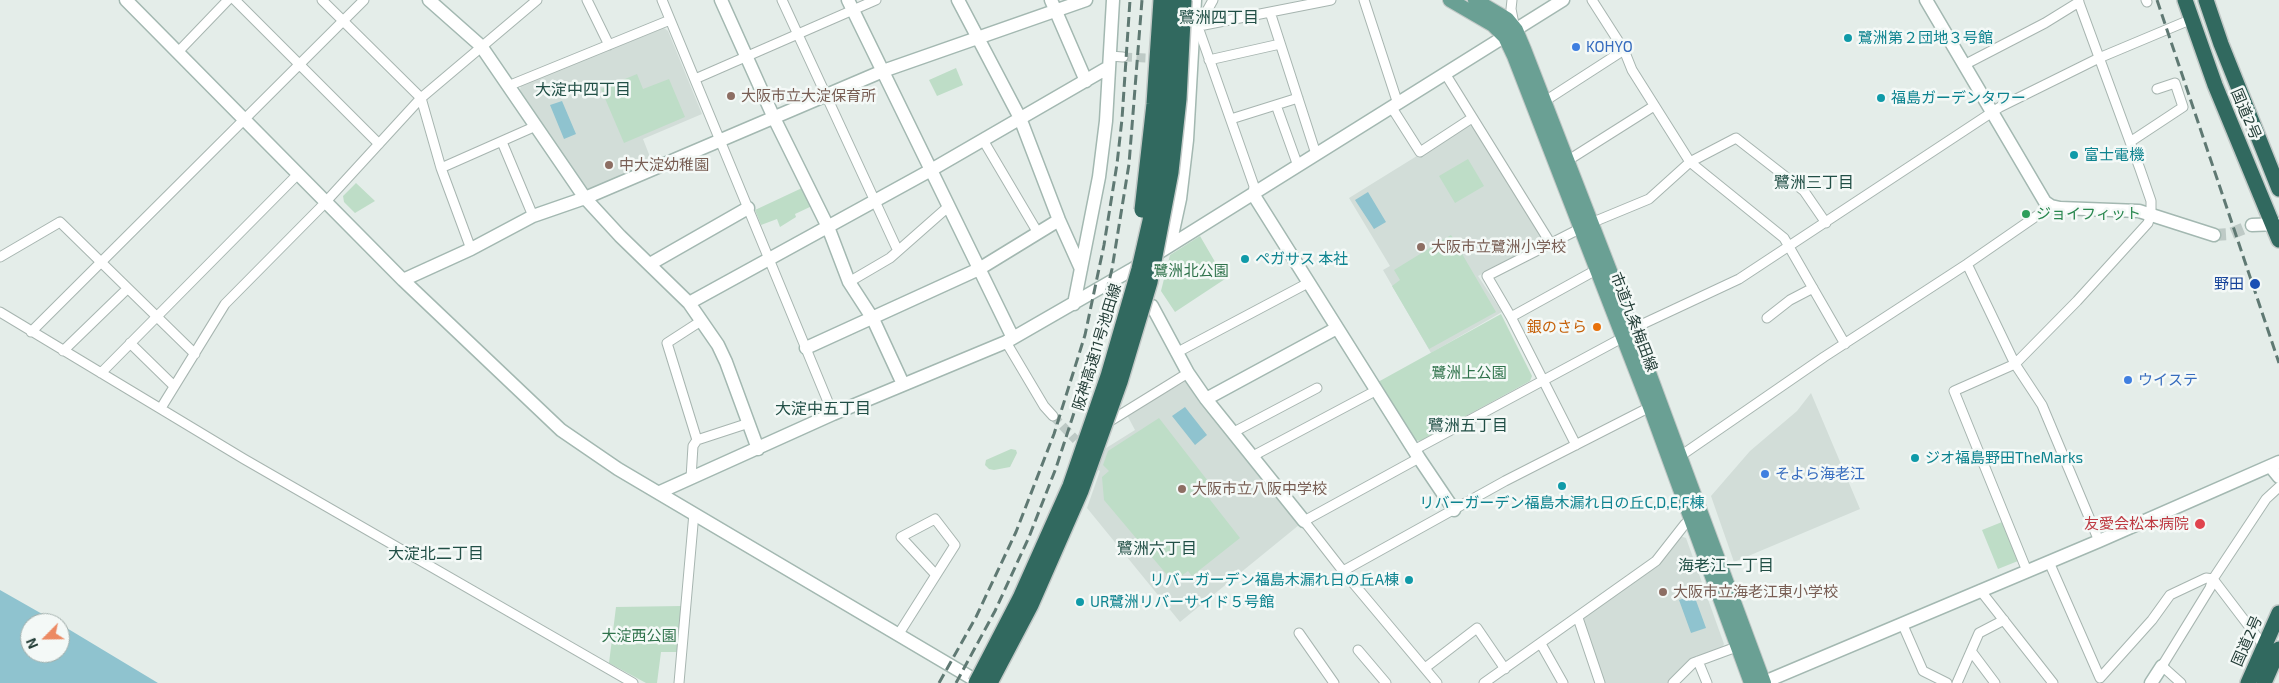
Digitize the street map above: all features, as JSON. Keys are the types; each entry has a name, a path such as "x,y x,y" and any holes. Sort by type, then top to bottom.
{"highway":[{"path":"1126,315 1148,166 1160,0"},
{"name":"阪神高速11号池田線","path":"976,683 1020,598 1070,486 1108,376 1126,315 1144,249 1158,168 1166,95 1172,0"},
{"name":"阪神高速11号池田線","path":"990,683 1031,605 1081,491 1120,382 1150,282 1171,172 1181,70 1184,0"},
{"name":"国道2号","path":"2185,0 2215,85 2276,224 2279,240"},
{"name":"国道2号","path":"2206,0 2221,44 2279,189"},
{"name":"国道2号","path":"2264,683 2279,613"},
{"name":"国道2号","path":"2248,683 2272,648"}],"main road":[{"name":"市道九条梅田線","path":"1450,0 1511,34 1545,101 1567,161 1586,226 1596,270 1627,333 1650,407 1675,460 1691,520 1760,683"},
{"name":"市道九条梅田線","path":"1475,0 1507,19 1511,34 1760,683"}],"street":[{"path":"126,0 246,118 298,174 403,280 561,430 618,469 660,492 980,683"},
{"path":"178,52 228,0"},
{"path":"235,0 379,144"},
{"path":"322,0 421,98 441,168 471,249"},
{"path":"31,332 364,0"},
{"path":"429,0 481,46 585,198 620,236 689,303 726,362 758,449"},
{"path":"161,408 225,304 326,202 421,98 537,0"},
{"path":"587,0 609,45"},
{"path":"662,0 833,414"},
{"path":"721,0 774,118 828,227 849,282 872,319 903,384"},
{"path":"782,0 898,251"},
{"path":"695,79 798,34 851,5 876,0"},
{"path":"958,0 1020,118 1059,220 1081,269"},
{"path":"403,280 471,249 533,216 585,198 883,71 978,37 1053,5 1086,0"},
{"path":"1074,304 1099,177 1114,60 1113,0"},
{"path":"1170,245 1180,200 1185,157 1196,27 1195,0"},
{"path":"1196,27 1213,0"},
{"path":"1196,27 1331,0"},
{"path":"1364,0 1395,106 1420,152 1472,118"},
{"path":"1511,34 1512,0"},
{"path":"1592,0 1624,50 1632,70 1690,162 1784,238 1846,344"},
{"path":"1926,0 2040,197 2051,206 2140,211 2214,235"},
{"path":"1964,65 2045,23 2078,1 2151,201 2152,214 2148,223 2077,302 2015,364 1954,390 2027,571"},
{"path":"660,492 833,414 1009,340 1131,270 1511,34 1557,2"},
{"path":"851,5 979,269 1009,340 1044,406 1053,416"},
{"path":"1053,5 1086,81"},
{"path":"1270,12 1316,154"},
{"path":"1304,521 1416,454 1627,333 1739,279 2000,107 2099,58 2192,19"},
{"path":"508,86 670,20"},
{"path":"1196,27 1210,60 1254,186 1253,194 1416,454 1454,510"},
{"path":"1210,60 1280,44"},
{"path":"1545,101 1624,50"},
{"path":"1147,58 1192,60"},
{"path":"689,303 931,170 1086,81 1114,60"},
{"path":"1446,74 1551,244"},
{"path":"2130,142 2183,107 2175,83 2157,89"},
{"path":"1231,119 1298,98"},
{"path":"1276,105 1298,166"},
{"path":"1567,161 1654,106"},
{"path":"441,168 536,126"},
{"path":"1576,445 1512,317 1487,276 1586,226 1649,199 1690,162 1732,139 1740,140 1804,191 1826,223"},
{"path":"983,140 1038,233"},
{"path":"502,142 533,216"},
{"path":"101,373 298,174"},
{"path":"849,282 898,251 949,206"},
{"path":"1675,460 2051,206"},
{"path":"650,264 748,208"},
{"path":"806,348 979,269 1059,220"},
{"path":"0,256 60,222 156,318 195,354"},
{"path":"2252,225 2276,224"},
{"path":"1967,264 2015,364 2042,405 2099,541"},
{"path":"1131,270 1176,353 1206,399 1343,571 1437,683"},
{"path":"1512,317 1596,270"},
{"path":"1176,353 1308,283"},
{"path":"1767,318 1790,300 1813,288"},
{"path":"63,351 127,289"},
{"path":"0,312 247,461 633,683"},
{"path":"691,478 693,446 696,440 667,343 701,321"},
{"path":"1206,399 1338,328"},
{"path":"130,344 174,386"},
{"path":"1076,440 1084,438 1188,373"},
{"path":"1232,433 1317,388"},
{"path":"1251,457 1376,390"},
{"path":"1343,571 1454,510 1650,407"},
{"path":"696,440 749,423"},
{"path":"1760,683 2050,562 2274,464 2279,476"},
{"path":"2151,683 2210,588 2213,579 2266,499 2279,487"},
{"path":"679,683 694,513"},
{"path":"898,635 936,575 954,545 935,520 901,537 936,575"},
{"path":"1484,683 1656,561 1685,524 1691,520"},
{"path":"2050,562 2100,678 2152,620 2170,595 2206,578 2213,579 2272,648"},
{"path":"1980,590 2053,683"},
{"path":"1578,618 1600,683"},
{"path":"1957,683 1979,633 2004,620"},
{"path":"1902,623 1923,672 1947,683"},
{"path":"1425,668 1477,628 1505,669"},
{"path":"1299,633 1334,683"},
{"path":"1541,644 1563,683"},
{"path":"1673,683 1693,663 1731,649"},
{"path":"1358,650 1386,683"},
{"path":"1971,651 1995,683"},
{"path":"1698,661 1707,683"},
{"path":"2162,666 2180,683"}],"shaded area":[{"path":"664,28 668,31 702,114 643,139 652,162 590,189 584,187 520,90 521,85"},
{"name":"大阪市立鷺洲小学校","path":"1467,125 1473,127 1542,239 1541,244 1478,276 1502,312 1431,353 1383,270 1390,266 1349,198"},
{"name":"大阪市立八阪中学校","path":"1186,381 1201,405 1299,525 1180,622 1087,508 1100,471 1096,469 1103,450 1135,430 1127,415"},
{"path":"1811,393 1860,509 1734,562 1711,496 1750,451 1797,411"},
{"name":"大阪市立海老江東小学校","path":"1680,536 1686,538 1724,644 1722,648 1670,683 1603,683 1582,619 1659,565"}],"green space":[{"path":"956,68 963,85 937,96 929,80"},
{"path":"637,74 643,89 669,79 685,117 624,143 601,89"},
{"path":"1468,159 1484,186 1455,203 1439,176"},
{"path":"356,183 375,201 355,213 344,202 343,196"},
{"path":"802,188 812,206 795,214 796,217 780,227 777,219 761,225 755,210"},
{"path":"1451,235 1496,312 1429,349 1392,286 1400,280 1394,270"},
{"name":"鷺洲北公園","path":"1200,236 1225,279 1175,312 1161,291 1170,255"},
{"name":"鷺洲上公園","path":"1501,314 1532,376 1530,381 1420,441 1415,440 1378,382"},
{"path":"1159,418 1211,485 1204,492 1240,538 1192,576 1188,571 1173,582 1104,500 1102,477 1109,471 1103,465 1108,451"},
{"path":"1011,449 1016,450 1017,453 1010,467 994,470 989,469 985,465 986,460"},
{"path":"2002,522 2018,561 1998,569 1982,530"},
{"name":"大淀西公園","path":"681,606 679,652 661,652 657,683 646,683 609,663 616,607"}],"water":[{"path":"562,101 576,134 564,139 550,105"},
{"path":"1368,192 1386,222 1374,229 1355,200"},
{"path":"1185,407 1207,435 1195,445 1172,416"},
{"path":"0,590 40,613 20,613 20,663 70,663 70,630 158,683 0,683"},
{"path":"1694,595 1706,628 1691,633 1679,600"}],"tunnel":[{"path":"1123,57 1147,58"},
{"path":"2214,235 2230,234 2252,225"},
{"path":"1053,416 1076,440"}],"railway":[{"path":"939,683 976,617 1016,532 1054,434 1085,335 1104,245 1117,164 1130,0"},
{"path":"956,683 995,611 1029,537 1056,468 1085,379 1112,269 1129,164 1142,0"},
{"path":"2157,0 2279,363"}],"place":[{"name":"鷺洲第２団地３号館","path":"1848,38"},
{"name":"KOHYO","path":"1576,47"},
{"name":"大阪市立大淀保育所","path":"731,96"},
{"name":"福島ガーデンタワー","path":"1881,98"},
{"name":"富士電機","path":"2074,155"},
{"name":"中大淀幼稚園","path":"609,165"},
{"name":"ジョイフィット","path":"2026,214"},
{"name":"大阪市立鷺洲小学校","path":"1421,247"},
{"name":"ペガサス 本社","path":"1245,259"},
{"name":"野田","path":"2255,284"},
{"name":"銀のさら","path":"1597,327"},
{"name":"ウイステ","path":"2128,380"},
{"name":"ジオ福島野田TheMarks","path":"1915,458"},
{"name":"そよら海老江","path":"1765,474"},
{"name":"リバーガーデン福島木漏れ日の丘C,D,E,F棟","path":"1562,486"},
{"name":"大阪市立八阪中学校","path":"1182,489"},
{"name":"友愛会松本病院","path":"2200,524"},
{"name":"リバーガーデン福島木漏れ日の丘A棟","path":"1409,580"},
{"name":"大阪市立海老江東小学校","path":"1663,592"},
{"name":"UR鷺洲リバーサイド５号館","path":"1080,602"}],"district":[{"name":"鷺洲四丁目","path":"1219,18"},
{"name":"大淀中四丁目","path":"583,90"},
{"name":"鷺洲三丁目","path":"1814,183"},
{"name":"大淀中五丁目","path":"823,409"},
{"name":"鷺洲五丁目","path":"1468,426"},
{"name":"鷺洲六丁目","path":"1157,549"},
{"name":"大淀北二丁目","path":"436,554"},
{"name":"海老江一丁目","path":"1726,566"}]}
